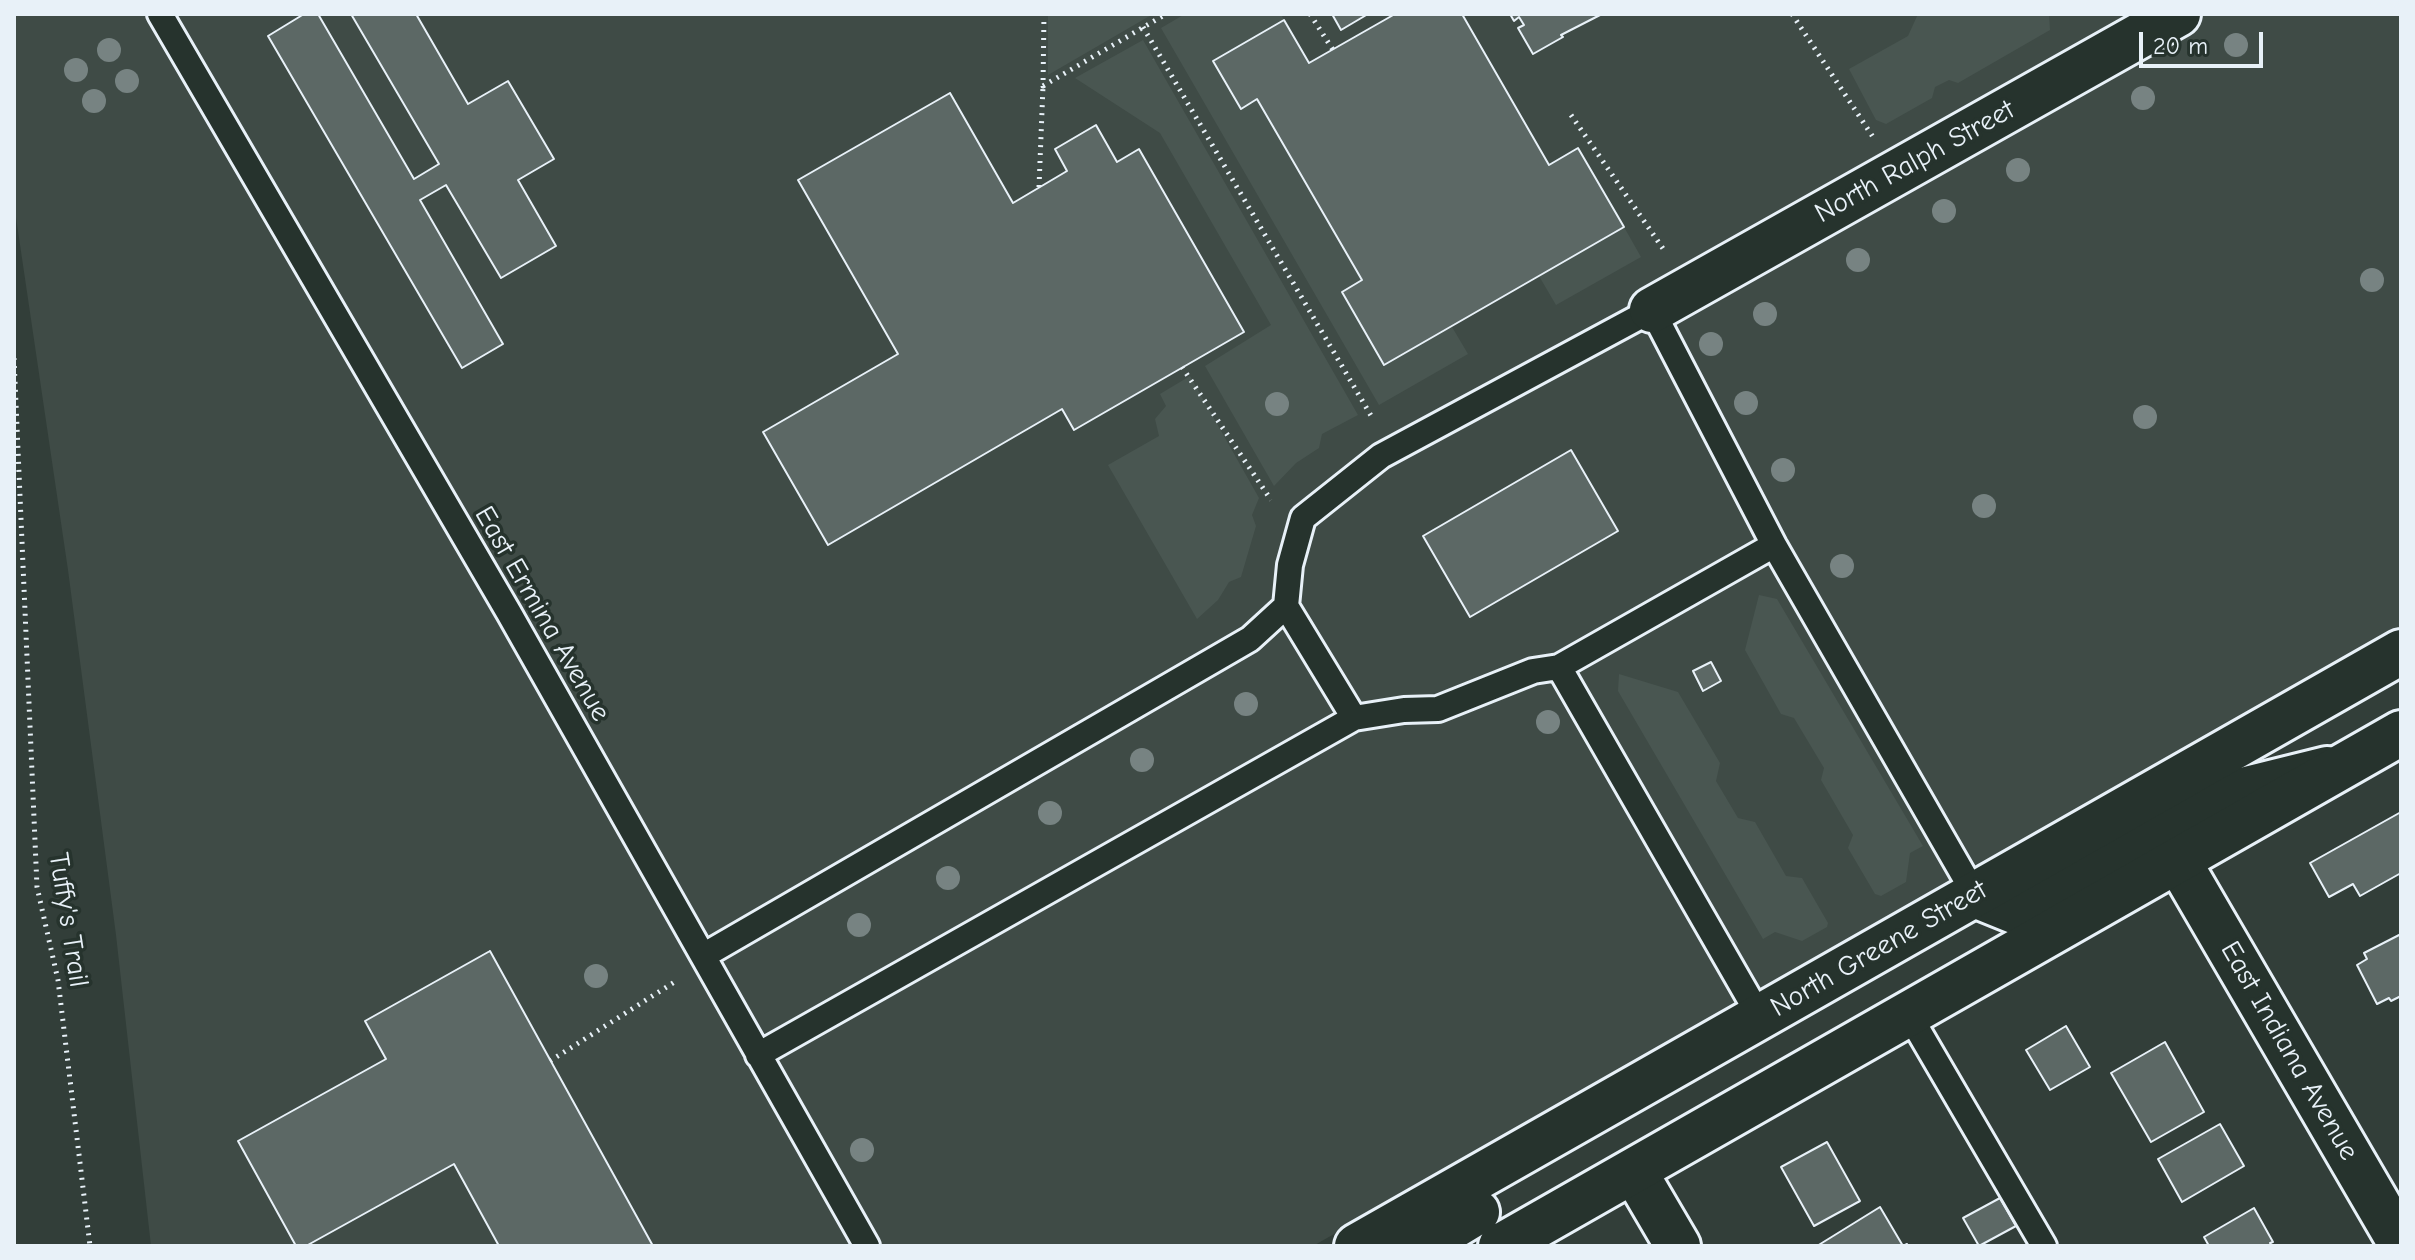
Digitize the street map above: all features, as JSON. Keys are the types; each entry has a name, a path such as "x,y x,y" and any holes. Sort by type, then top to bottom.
{"main road":[{"name":"North Ralph Street","path":"1652,310 2178,14"},
{"name":"North Greene Street","path":"1357,1246 2401,652"},
{"path":"1501,1246 2401,733"},
{"path":"1975,895 2017,912 2222,795 2346,764"},
{"name":"East Indiana Avenue","path":"2177,859 2401,1244"},
{"path":"1421,1246 1747,1058 1762,1042 1760,1017"},
{"path":"1634,1171 1678,1246"}],"lane":[{"name":"East Ermina Avenue","path":"160,14 509,613 867,1246"},
{"path":"1354,718 1286,606 1290,565 1303,518 1381,456 1652,310 1774,545 1975,895"},
{"path":"758,1055 1354,718 1404,710 1438,709 1533,671 1559,667 1774,545"},
{"path":"703,956 1250,639 1286,606"},
{"path":"1559,667 1760,1017"},
{"path":"1908,1013 2044,1246"}],"path":[{"path":"1039,187 1044,14"},
{"path":"1043,86 1166,14"},
{"path":"1310,14 1333,50"},
{"path":"1792,14 1875,140"},
{"path":"1143,27 1373,419"},
{"path":"1571,115 1668,255"},
{"name":"Tuffy's Trail","path":"14,358 37,887 58,980 90,1246"},
{"path":"1182,367 1271,500"},
{"path":"550,1061 676,981"}],"shaded area":[{"path":"14,14 2401,14 2401,627 1313,1246 151,1246 116,935 68,570 14,204"},
{"path":"1048,14 1153,14 1048,75"},
{"path":"1185,14 1281,14 1284,20 1214,61 1241,108 1257,99 1362,280 1342,292 1384,365 1452,327 1468,354 1379,405 1161,28"},
{"path":"1918,14 2049,14 2050,30 1958,83 1949,80 1935,87 1932,98 1886,124 1876,120 1849,69 1908,36"},
{"path":"1143,40 1358,415 1322,434 1319,448 1296,463 1274,486 1205,366 1271,325 1160,133 1075,78"},
{"path":"1624,227 1641,257 1556,305 1539,276"},
{"path":"1190,376 1259,498 1252,515 1256,526 1241,577 1229,582 1218,600 1197,619 1108,465 1159,436 1155,419 1166,406 1160,394"},
{"path":"1759,595 1777,599 1923,846 1910,853 1906,882 1881,896 1875,894 1848,848 1853,835 1821,780 1824,768 1794,718 1781,714 1745,650"},
{"path":"1619,674 1678,692 1720,763 1716,781 1738,818 1755,822 1786,876 1802,878 1828,923 1827,927 1802,941 1775,932 1763,939 1618,691"}],"building":[{"path":"304,14 318,14 414,179 439,164 351,14 416,14 468,104 508,81 554,159 518,180 556,246 501,278 446,185 420,200 503,344 462,368 268,36"},
{"path":"1332,14 1368,14 1341,30"},
{"path":"1395,14 1462,14 1549,165 1578,148 1624,227 1384,365 1342,292 1362,280 1257,99 1241,109 1213,61 1284,20 1309,63"},
{"path":"1510,14 1602,14 1533,54 1518,28 1524,25 1519,17 1514,21"},
{"path":"950,93 1013,203 1067,171 1055,149 1096,125 1117,162 1139,149 1244,332 1074,430 1062,409 828,545 763,432 898,354 798,180"},
{"path":"1571,450 1618,531 1470,617 1423,536"},
{"path":"1711,662 1721,681 1703,691 1693,671"},
{"path":"2401,812 2401,873 2360,896 2353,884 2329,897 2310,863"},
{"path":"2401,934 2401,996 2377,1004 2357,965 2367,959 2364,953"},
{"path":"490,951 653,1246 499,1246 454,1164 306,1246 296,1246 238,1141 386,1059 365,1021"},
{"path":"2066,1026 2090,1067 2050,1090 2026,1050"},
{"path":"2165,1042 2204,1112 2151,1142 2111,1073"},
{"path":"2220,1124 2244,1166 2182,1202 2158,1159"},
{"path":"1827,1142 1860,1201 1814,1226 1781,1167"},
{"path":"2000,1198 2016,1226 1979,1246 1963,1218"},
{"path":"1880,1207 1903,1246 1817,1246"},
{"path":"2254,1208 2273,1242 2270,1243 2272,1246 2209,1246 2204,1237"}]}
